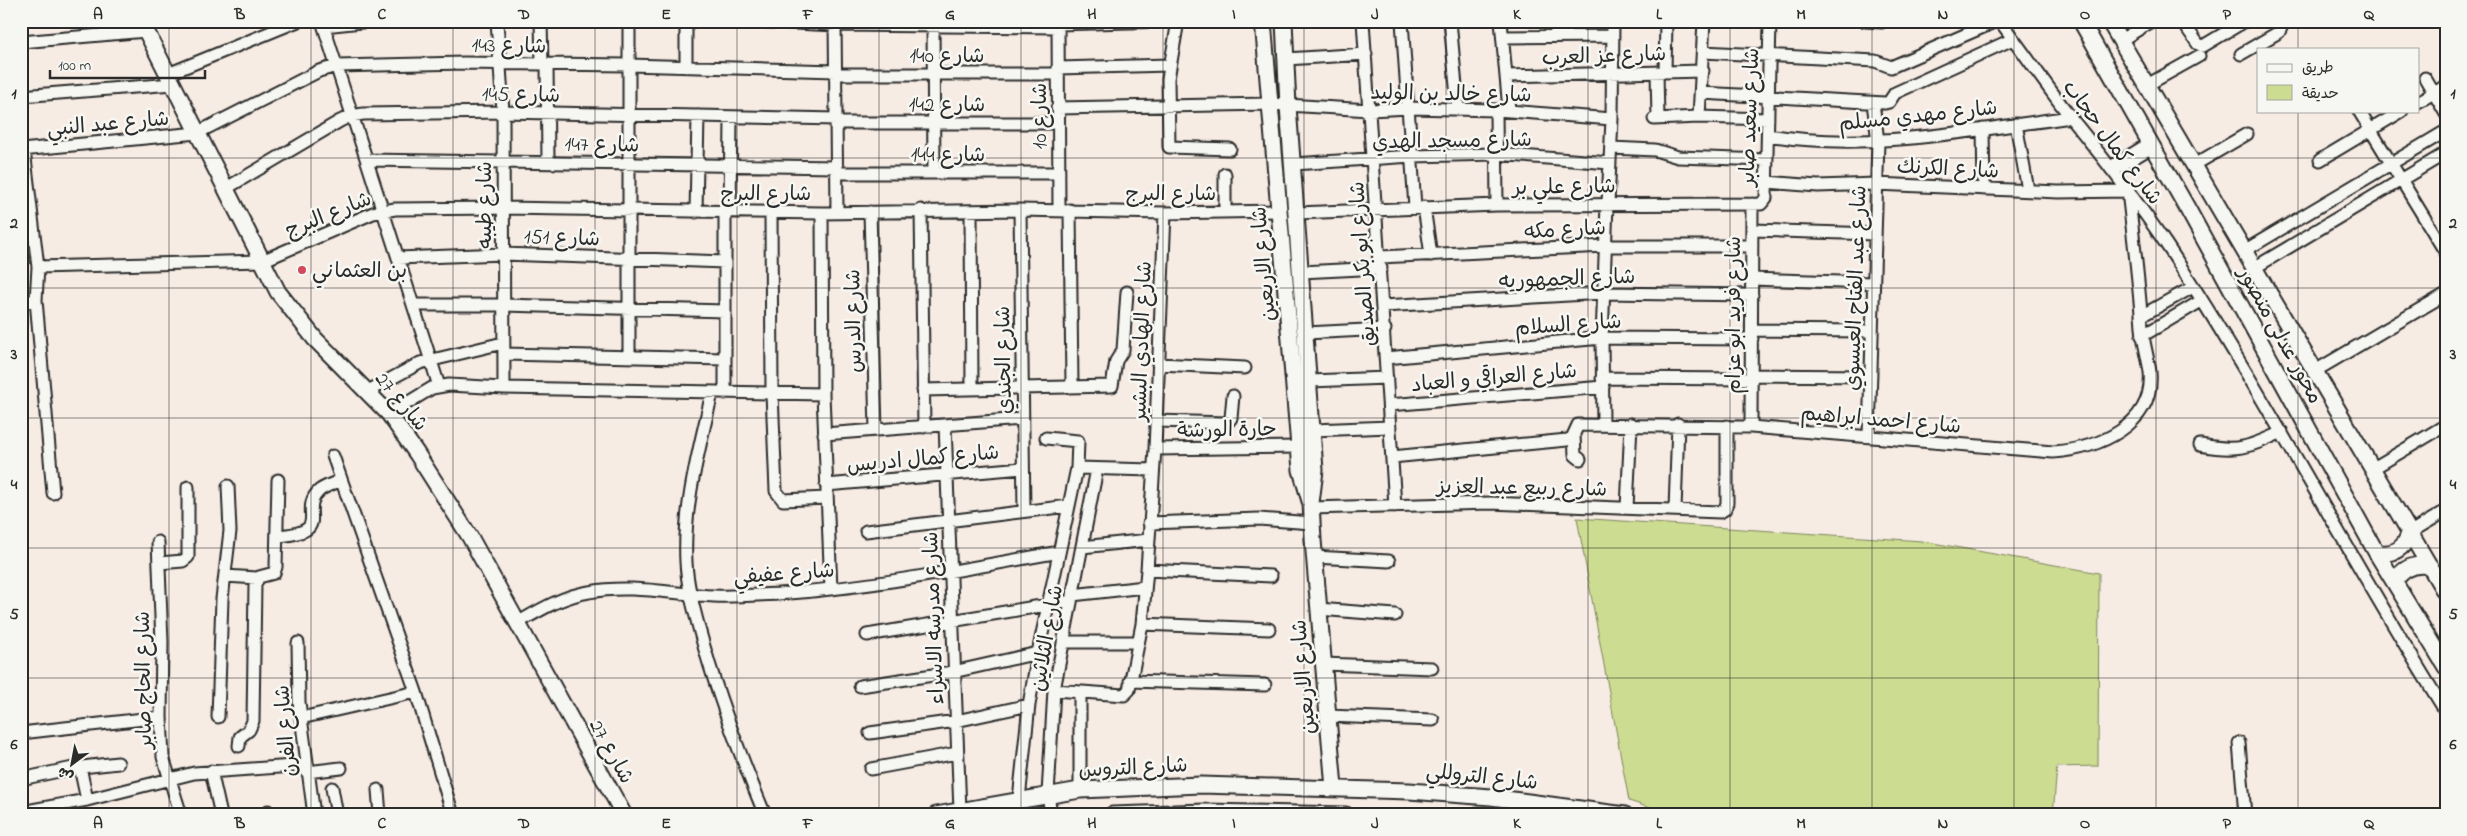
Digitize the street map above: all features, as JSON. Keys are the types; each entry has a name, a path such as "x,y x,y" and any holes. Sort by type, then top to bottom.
{"street":[{"path":"21,96 170,79 298,21"},
{"path":"371,21 323,24 439,386"},
{"name":"شارع طيبه","path":"498,21 503,112 504,388"},
{"path":"541,21 548,112 548,162"},
{"path":"629,21 629,357"},
{"path":"686,21 686,67"},
{"path":"753,21 1058,24 1166,21"},
{"path":"1178,21 1170,65 1169,144 1171,148 1230,150"},
{"name":"شارع الاربعين","path":"1263,21 1301,470 1311,505"},
{"name":"شارع الاربعين","path":"1284,21 1288,106 1294,164 1313,430 1315,470 1311,505 1314,557 1334,788"},
{"name":"شارع ابو بكر الصديق","path":"1363,21 1381,262 1395,506"},
{"path":"1402,21 1412,156 1420,207 1431,255"},
{"path":"1450,21 1458,108"},
{"path":"1501,21 1509,110"},
{"path":"1557,21 1557,35"},
{"path":"1603,424 1603,293 1611,148 1613,21"},
{"path":"1666,21 1656,119 1699,117 1768,119"},
{"path":"1699,117 1703,71 1704,21"},
{"name":"شارع سعيد صابر","path":"1752,204 1762,204 1765,200 1770,21"},
{"path":"1865,21 1882,22"},
{"path":"1703,52 1875,61 1886,66 1894,66 1998,21"},
{"name":"شارع كمال حجاب","path":"1998,21 2071,118 2113,168 2193,287 2282,432 2346,546 2446,712"},
{"name":"محور عدلى منصور","path":"2080,21 2151,144 2376,552 2446,667"},
{"name":"محور عدلى منصور","path":"2109,21 2446,594"},
{"path":"2121,40 2152,21"},
{"path":"2182,21 2198,44 2203,46 2239,23"},
{"path":"2241,54 2279,32 2281,28 2277,21"},
{"path":"836,23 837,212"},
{"path":"933,23 934,173"},
{"name":"شارع 10","path":"1058,24 1058,173 1064,210 1072,386"},
{"path":"21,42 144,26"},
{"name":"شارع 27","path":"144,26 278,292 315,339 389,414 465,528 624,815"},
{"path":"1503,37 1557,35 1613,36"},
{"path":"1701,93 1885,103 1896,93 2013,39"},
{"path":"1286,59 1366,54"},
{"path":"2147,85 2200,56"},
{"name":"شارع 143","path":"198,133 318,71 337,66 545,64 836,72"},
{"name":"شارع 140","path":"836,72 934,74 1058,71 1170,65"},
{"name":"شارع عز العرب","path":"1506,76 1703,71"},
{"path":"2425,78 2446,114"},
{"path":"2420,101 2446,86"},
{"name":"شارع عبد الفتاح العيسوي","path":"1869,436 1872,283 1878,141 1873,103"},
{"name":"شارع خالد بن الوليد","path":"1057,108 1270,104 1370,110 1409,108 1509,110 1612,119"},
{"path":"1496,110 1497,205"},
{"name":"شارع 145","path":"226,188 351,116 548,112 837,121"},
{"path":"2360,112 2446,253"},
{"path":"2320,160 2400,112"},
{"path":"696,212 698,116"},
{"path":"725,393 725,262 731,117"},
{"name":"شارع مهدي مسلم","path":"1768,135 1831,143 1878,141 2071,118"},
{"name":"شارع 142","path":"837,121 1057,123"},
{"path":"2016,124 2028,190"},
{"path":"1983,129 1984,189"},
{"path":"2244,250 2446,131"},
{"name":"شارع عبد النبي","path":"23,150 198,133"},
{"path":"2194,165 2247,134"},
{"path":"2113,168 2151,144"},
{"path":"1611,148 1655,150 1678,157 1767,160"},
{"path":"23,150 38,267 36,300 53,493"},
{"path":"2254,268 2446,153"},
{"name":"شارع مسجد الهدي","path":"1294,164 1412,156 1496,154 1610,164"},
{"name":"شارع 147","path":"366,160 730,164 837,170"},
{"name":"شارع 144","path":"837,170 934,173 1058,173"},
{"path":"1225,174 1225,212"},
{"name":"شارع الكرنك","path":"1766,182 1818,186 1876,184 1984,189 2128,191"},
{"name":"شارع احمد ابراهيم","path":"1392,457 1567,440 1574,435 1578,425 1603,424 1678,424 1751,427 2037,451 2068,451 2095,445 2111,438 2126,427 2139,413 2147,394 2150,373 2142,336 2128,191"},
{"name":"شارع علي بر","path":"1297,214 1497,205 1752,204"},
{"name":"شارع فريد ابو عزام","path":"1751,427 1752,204"},
{"name":"شارع البرج","path":"262,261 383,210 503,208 696,212 870,212 1064,210 1165,213 1280,210"},
{"path":"921,210 924,427"},
{"name":"شارع الجندي","path":"1020,210 1024,510"},
{"path":"971,211 972,388"},
{"path":"771,212 772,393 777,495 784,500 827,498"},
{"path":"822,212 823,394 831,589"},
{"name":"شارع الدرس","path":"870,212 876,430"},
{"name":"شارع الهادي البشير","path":"1130,685 1142,624 1145,587 1155,449 1165,213"},
{"path":"21,228 33,226"},
{"path":"1752,230 1875,234"},
{"name":"شارع مكه","path":"1301,272 1431,255 1605,246 1752,246"},
{"name":"شارع 151","path":"398,258 503,254 725,262"},
{"path":"38,267 262,261"},
{"path":"1752,280 1872,283"},
{"path":"2141,316 2193,287"},
{"path":"923,390 1111,386 1114,382 1116,361 1123,350 1127,292"},
{"name":"شارع الجمهوريه","path":"1383,306 1603,293 1752,295"},
{"path":"2315,371 2446,294"},
{"path":"21,303 36,300"},
{"path":"2142,336 2202,301"},
{"path":"414,305 504,305 725,311"},
{"path":"1306,333 1385,329"},
{"name":"شارع السلام","path":"1386,358 1602,338 1871,331"},
{"path":"368,391 430,359 504,348 629,357 725,359"},
{"path":"1158,364 1244,368"},
{"name":"شارع العراقي و العباد","path":"1389,404 1602,382 1752,377 1871,376"},
{"path":"1310,381 1387,378"},
{"path":"389,414 425,392 439,386 823,394"},
{"path":"712,393 691,496 686,529 686,562 691,594 706,656 734,739 765,815"},
{"path":"1156,421 1227,423 1231,418 1233,396"},
{"path":"824,434 1022,419"},
{"path":"1627,508 1631,424"},
{"path":"1675,510 1678,424"},
{"name":"شارع مدرسه الاسراء","path":"945,425 953,672 960,811"},
{"name":"شارع ربيع عبد العزيز","path":"1311,505 1518,504 1720,512 1725,509 1727,504 1727,426"},
{"path":"2372,469 2446,426"},
{"path":"1313,430 1390,427"},
{"path":"2200,445 2228,450 2241,449 2282,432"},
{"path":"1574,435 1575,455 1580,459"},
{"name":"شارع الثلاثين","path":"1019,799 1029,705 1038,652 1077,468 1078,441 1046,438"},
{"name":"حارة الورشة","path":"1155,449 1299,447"},
{"path":"333,456 416,692 453,815"},
{"name":"شارع كمال ادريس","path":"826,485 1023,468"},
{"path":"1077,468 1153,470"},
{"name":"شارع الثلاثين","path":"1050,815 1048,794 1054,690 1097,469"},
{"path":"225,576 257,578 272,574 276,570 278,480"},
{"path":"277,536 296,535 308,529 311,524 317,495 321,490 342,480"},
{"path":"218,718 222,599 230,531 228,486"},
{"path":"159,563 183,561 188,557 188,488"},
{"path":"866,532 1024,510 1069,506"},
{"path":"2376,552 2387,554 2398,550 2406,543 2409,533 2446,510"},
{"path":"1149,524 1259,519 1312,523"},
{"path":"1082,547 1148,540"},
{"name":"شارع الحاج صابر","path":"158,542 162,642 161,717 164,757 181,815"},
{"name":"شارع عفيفي","path":"517,622 564,599 588,592 629,589 746,596 831,589 950,572 1059,552"},
{"path":"1314,557 1389,561"},
{"path":"2395,581 2407,568 2418,565 2430,566"},
{"path":"1146,570 1271,576"},
{"path":"239,746 240,737 248,730 253,720 253,625 257,578"},
{"path":"867,635 1047,605 1071,598 1145,587"},
{"path":"1318,609 1395,615"},
{"path":"1142,624 1269,629"},
{"path":"1063,642 1138,642"},
{"name":"شارع الفرن","path":"298,643 298,690 314,815"},
{"path":"860,686 953,672 1038,652"},
{"path":"1323,664 1432,668"},
{"path":"1054,690 1124,695 1130,685 1265,685"},
{"path":"301,718 416,692"},
{"path":"1080,692 1080,790"},
{"path":"870,733 956,721 1029,705"},
{"path":"1327,716 1433,720"},
{"path":"21,733 161,717"},
{"path":"2239,743 2245,815"},
{"path":"871,769 957,753"},
{"path":"21,778 118,762"},
{"path":"80,767 87,800"},
{"path":"21,812 87,800 169,778 210,771 341,768"},
{"path":"210,771 221,815"},
{"name":"شارع التروس","path":"936,815 1019,799 1080,790 1201,785 1334,788"},
{"path":"332,788 337,815"},
{"name":"شارع التروللي","path":"1334,788 1409,791 1531,808 1625,815"},
{"path":"378,790 380,815"},
{"path":"1112,815 1150,813 1346,815"}],"green space":[{"path":"1577,518 1922,541 2099,573 2098,766 2057,767 2053,815 1672,815 1629,801"}],"place":[{"name":"بن العثماني","path":"302,270"}]}
